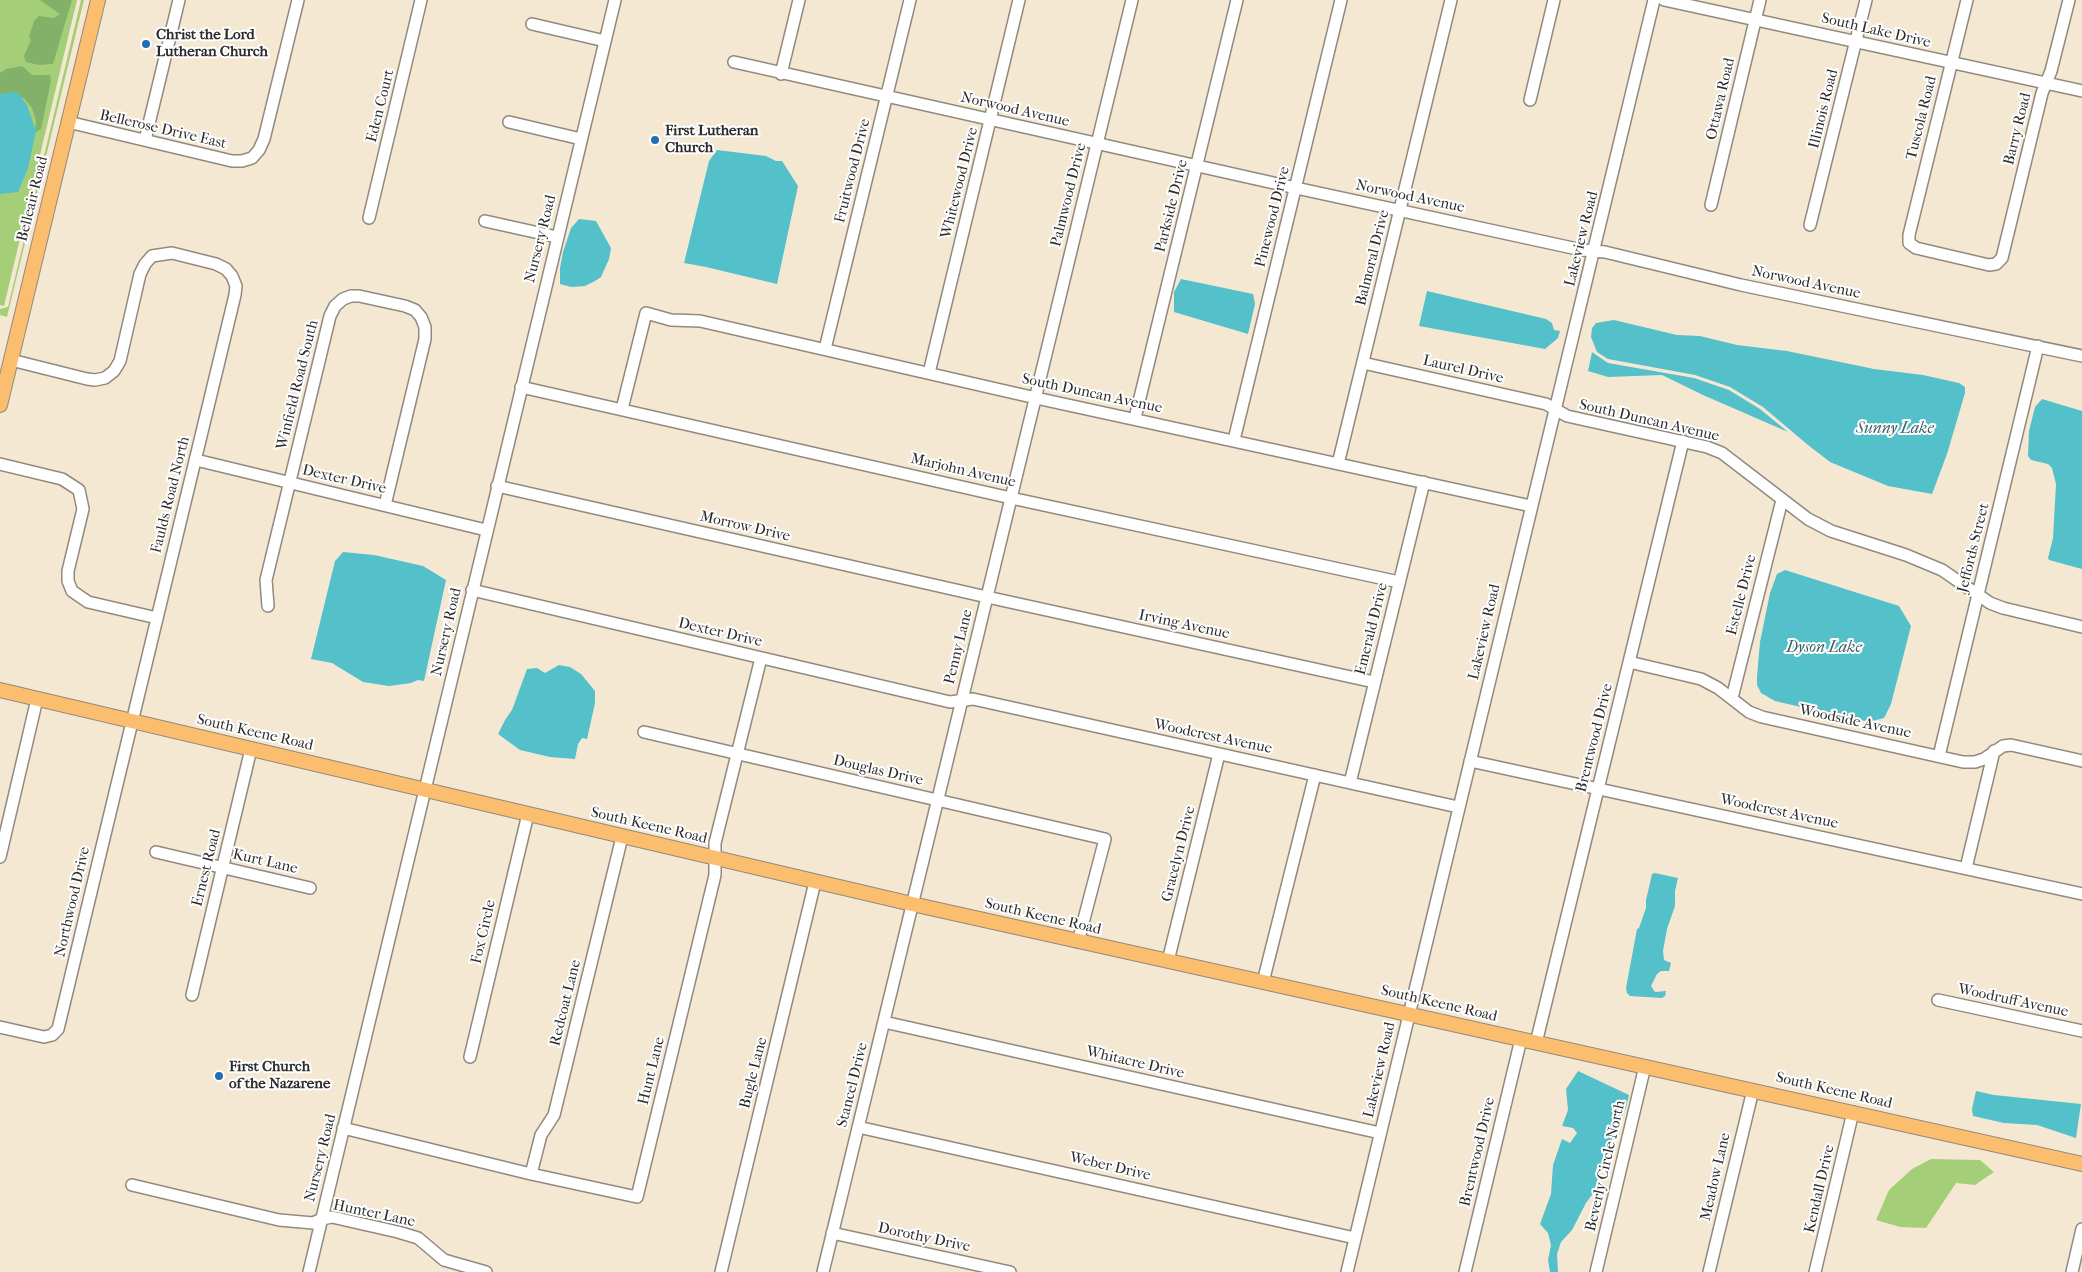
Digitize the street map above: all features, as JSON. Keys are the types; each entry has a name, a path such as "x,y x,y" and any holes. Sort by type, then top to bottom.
{"main road":[{"name":"Belleair Road","path":"0,405 98,0"},
{"name":"South Keene Road","path":"0,690 425,791 1078,942 2082,1164"}],"street":[{"path":"145,140 179,0"},
{"name":"Bellerose Drive East","path":"68,122 232,161 252,158 259,150 264,139 298,0"},
{"name":"Eden Court","path":"369,218 421,0"},
{"name":"Nursery Road","path":"308,1272 615,0"},
{"path":"781,74 799,0"},
{"name":"Fruitwood Drive","path":"825,349 910,0"},
{"name":"Whitewood Drive","path":"929,373 1019,0"},
{"name":"Palmwood Drive","path":"1036,398 1132,0"},
{"name":"Parkside Drive","path":"1135,418 1237,0"},
{"name":"Pinewood Drive","path":"1234,440 1341,0"},
{"name":"Balmoral Drive","path":"1338,464 1451,0"},
{"path":"1530,100 1554,0"},
{"name":"Lakeview Road","path":"1347,1272 1654,0"},
{"name":"South Lake Drive","path":"1664,0 2082,91"},
{"name":"Ottawa Road","path":"1711,205 1760,0"},
{"name":"Illinois Road","path":"1810,225 1866,0"},
{"name":"Tuscola Road","path":"1966,0 1909,235 1909,243 1916,248 1988,265 1996,264"},
{"name":"Barry Road","path":"1996,264 2002,258 2042,93 2051,72 2069,0"},
{"path":"532,24 605,41"},
{"name":"Norwood Avenue","path":"734,62 1296,188 1605,252 1741,285 2082,356"},
{"path":"508,122 581,139"},
{"path":"485,222 557,237"},
{"name":"Faulds Road North","path":"11,360 87,379 105,378 114,371 120,360 140,274 152,256 172,253 216,264 226,269 232,276 236,286 196,460 131,721"},
{"name":"Winfield Road South","path":"268,606 266,580 330,316 335,306 343,299 359,296 415,310 421,317 425,327 425,339 385,505"},
{"name":"South Duncan Avenue","path":"622,409 646,312 671,320 700,321 1036,398 1135,418 1531,506"},
{"name":"Jeffords Street","path":"1938,756 2038,346"},
{"name":"Laurel Drive","path":"1363,364 1546,404 1555,410"},
{"name":"Marjohn Avenue","path":"521,387 1011,498 1399,582"},
{"name":"Penny Lane","path":"912,904 1036,398"},
{"name":"South Duncan Avenue","path":"1555,410 1567,416 1683,441 1722,453 1808,519 1831,531 1906,555 1942,570 1990,603 2003,608 2082,627"},
{"name":"Brentwood Drive","path":"1536,1043 1683,441"},
{"name":"Dexter Drive","path":"196,460 486,530"},
{"path":"0,464 62,479 78,490 83,509 68,572 68,581 72,591 88,602 157,618"},
{"name":"Emerald Drive","path":"1350,783 1424,482"},
{"name":"Morrow Drive","path":"497,486 987,597"},
{"name":"Estelle Drive","path":"1732,698 1782,500"},
{"name":"Dexter Drive","path":"472,590 950,702 962,700"},
{"name":"Irving Avenue","path":"987,597 1374,682"},
{"name":"Hunt Lane","path":"343,1128 531,1174 637,1197 715,875 715,843 761,658"},
{"name":"Woodside Avenue","path":"1629,662 1701,678 1732,698 1749,712 1762,718 1963,762 1975,762 1984,759 2003,746 2011,745 2082,761"},
{"path":"0,857 38,699"},
{"name":"Woodcrest Avenue","path":"962,700 973,699 1458,807"},
{"name":"Northwood Drive","path":"0,1027 44,1037 52,1035 58,1029 131,721"},
{"name":"Douglas Drive","path":"644,732 1105,838 1078,942"},
{"name":"Ernest Road","path":"192,995 251,749"},
{"path":"1966,868 1994,751"},
{"name":"Gracelyn Drive","path":"1168,961 1219,754"},
{"name":"Woodcrest Avenue","path":"1470,761 2082,894"},
{"path":"1264,982 1315,775"},
{"name":"Fox Circle","path":"470,1057 528,814"},
{"name":"Redcoat Lane","path":"531,1174 541,1135 554,1115 622,837"},
{"name":"Kurt Lane","path":"156,852 310,888"},
{"name":"Bugle Lane","path":"722,1272 815,882"},
{"name":"Stancel Drive","path":"823,1272 912,904"},
{"name":"Woodruff Avenue","path":"1938,1000 2082,1031"},
{"name":"Whitacre Drive","path":"884,1022 1380,1133"},
{"name":"Brentwood Drive","path":"1465,1272 1521,1039"},
{"name":"Beverly Circle North","path":"1596,1272 1644,1066"},
{"name":"Meadow Lane","path":"1709,1272 1752,1090"},
{"name":"Kendall Drive","path":"1815,1272 1853,1112"},
{"name":"Weber Drive","path":"858,1127 1355,1238"},
{"name":"Hunter Lane","path":"132,1185 279,1220 313,1223 332,1217 418,1238 444,1260 486,1272"},
{"path":"2072,1272 2082,1229"},
{"name":"Dorothy Drive","path":"832,1233 1010,1272"}],"green space":[{"path":"0,0 77,0 4,306 0,305"},
{"path":"40,0 72,0 53,64 39,65 26,62 24,56 31,40 29,37 34,21 39,16 54,18 60,14"},
{"path":"81,0 84,0 7,317 0,315 0,309 8,307"},
{"path":"22,66 32,75 50,75 51,81 41,129 35,133 36,121 32,108 24,98 13,96 0,99 0,73 6,69"},
{"path":"1931,1159 1980,1160 1994,1172 1975,1185 1956,1183 1926,1228 1900,1227 1876,1220 1889,1190 1912,1169"}],"water":[{"path":"13,92 20,95 27,105 36,131 28,168 18,192 0,194 0,94"},
{"path":"717,150 766,156 776,161 782,161 798,186 777,284 684,263 709,161"},
{"path":"579,219 596,221 611,248 609,259 601,277 585,286 571,287 560,284 560,268 571,228"},
{"path":"1181,279 1253,294 1255,304 1248,334 1174,312 1174,292"},
{"path":"1427,291 1546,319 1552,323 1554,330 1560,331 1558,338 1545,349 1419,326"},
{"name":"Sunny Lake","path":"1614,320 1677,335 1700,336 1737,345 1787,351 1874,369 1923,375 1959,383 1965,387 1965,393 1947,454 1932,494 1888,486 1830,462 1763,407 1730,387 1695,375 1608,359 1597,352 1591,337 1592,328 1596,323"},
{"path":"1592,352 1608,363 1694,378 1729,390 1760,409 1788,432 1662,375 1608,377 1588,371"},
{"path":"2042,399 2082,411 2082,569 2049,560 2048,558 2053,538 2056,484 2052,468 2048,464 2031,460 2028,456 2029,431 2035,407"},
{"path":"343,552 374,555 423,566 446,580 424,681 418,680 411,683 389,686 363,682 332,663 311,659 335,561"},
{"name":"Dyson Lake","path":"1785,570 1899,606 1911,626 1891,704 1884,718 1869,722 1775,701 1761,693 1757,685 1760,642 1770,593 1777,574"},
{"path":"559,665 570,667 581,674 595,691 595,703 587,739 582,738 578,744 575,759 550,757 520,750 498,734 512,710 527,669 537,668 545,673"},
{"path":"1652,874 1678,878 1675,891 1675,906 1667,929 1663,951 1664,960 1671,963 1669,971 1661,971 1657,974 1651,986 1655,992 1666,991 1665,996 1662,998 1630,996 1626,988 1637,929 1646,908"},
{"path":"1578,1071 1629,1095 1626,1108 1604,1157 1594,1192 1572,1230 1561,1242 1557,1254 1558,1272 1550,1272 1548,1260 1551,1245 1548,1233 1540,1224 1551,1194 1553,1165 1562,1139 1570,1143 1577,1133 1573,1128 1562,1126 1568,1110 1566,1089"},
{"path":"1976,1091 1994,1095 2081,1104 2076,1138 2037,1125 2004,1123 1973,1116 1972,1109"}],"place":[{"name":"Christ the Lord Lutheran Church","path":"146,44"},
{"name":"First Lutheran Church","path":"655,140"},
{"name":"First Church of the Nazarene","path":"219,1076"}]}
